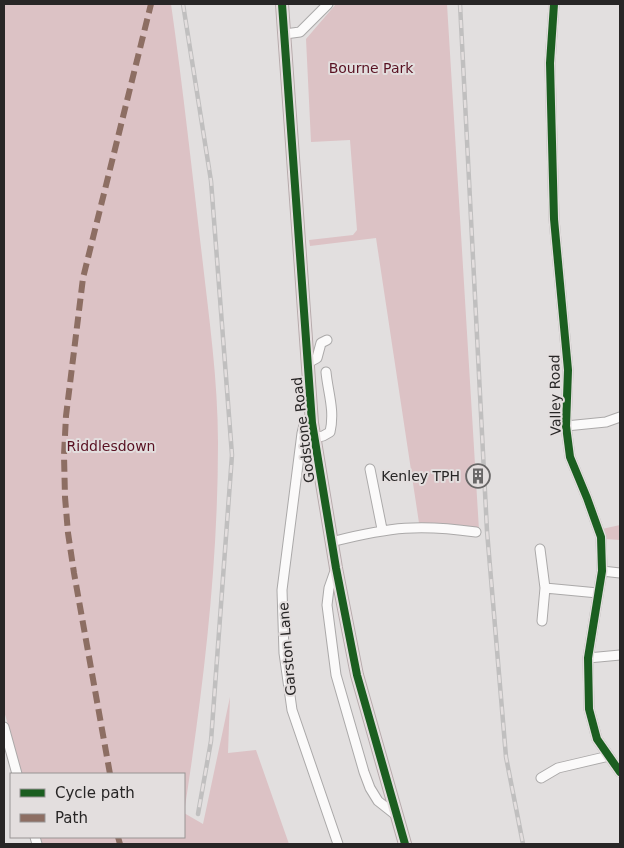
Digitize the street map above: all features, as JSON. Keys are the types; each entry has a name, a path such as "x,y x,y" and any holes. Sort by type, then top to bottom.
{"highway":[{"name":"Godstone Road","path":"282,4 314,438 330,539 358,675 405,844"}],"street":[{"path":"285,34 300,32 328,4"},
{"name":"Valley Road","path":"554,4 550,64 551,114 554,219 568,370 566,426 570,457 601,537 602,571 588,658 589,709 593,728 620,772"},
{"path":"308,363 318,358 321,343 327,340"},
{"path":"314,438 330,432 332,404 328,391 326,372"},
{"path":"566,426 606,422 620,417"},
{"name":"Garston Lane","path":"312,423 304,425 302,433 282,590 284,653 292,710 338,844"},
{"path":"370,469 382,529"},
{"path":"330,539 335,541 382,529 424,526 476,532"},
{"path":"540,549 545,588 542,621"},
{"name":"Godstone Road","path":"336,568 329,588 327,605 336,675 370,788 378,801 397,816"},
{"path":"602,571 620,573"},
{"path":"545,588 598,593"},
{"path":"588,658 620,655"},
{"path":"4,727 17,773"},
{"path":"540,778 558,768 609,756"}],"green space":[{"name":"Riddlesdown","path":"4,4 171,4 215,372 218,443 215,536 208,629 185,806 185,773 22,773 4,711"},
{"name":"Bourne Park","path":"336,4 447,4 479,530 419,523 376,238 310,246 309,240 353,235 357,230 350,140 311,142 306,39"},
{"path":"620,525 620,540 605,539 602,529"},
{"path":"230,697 228,753 256,750 289,844 42,844 40,838 185,838 185,814 203,824"}],"railway":[{"path":"183,4 211,181 232,455 211,741 198,814"},
{"path":"460,4 487,531 506,757 523,844"}],"marked path":[{"path":"110,773 68,533 64,455 66,416 83,278 151,4"},
{"path":"118,838 120,844"}],"cycle path":[{"path":"282,4 312,423 336,568 357,675 405,844"},
{"path":"554,4 550,63 554,219 568,370 566,426 570,457 601,537 602,571 588,658 589,709 597,739 620,772"}],"place":[{"name":"Kenley TPH","path":"478,476"}]}
